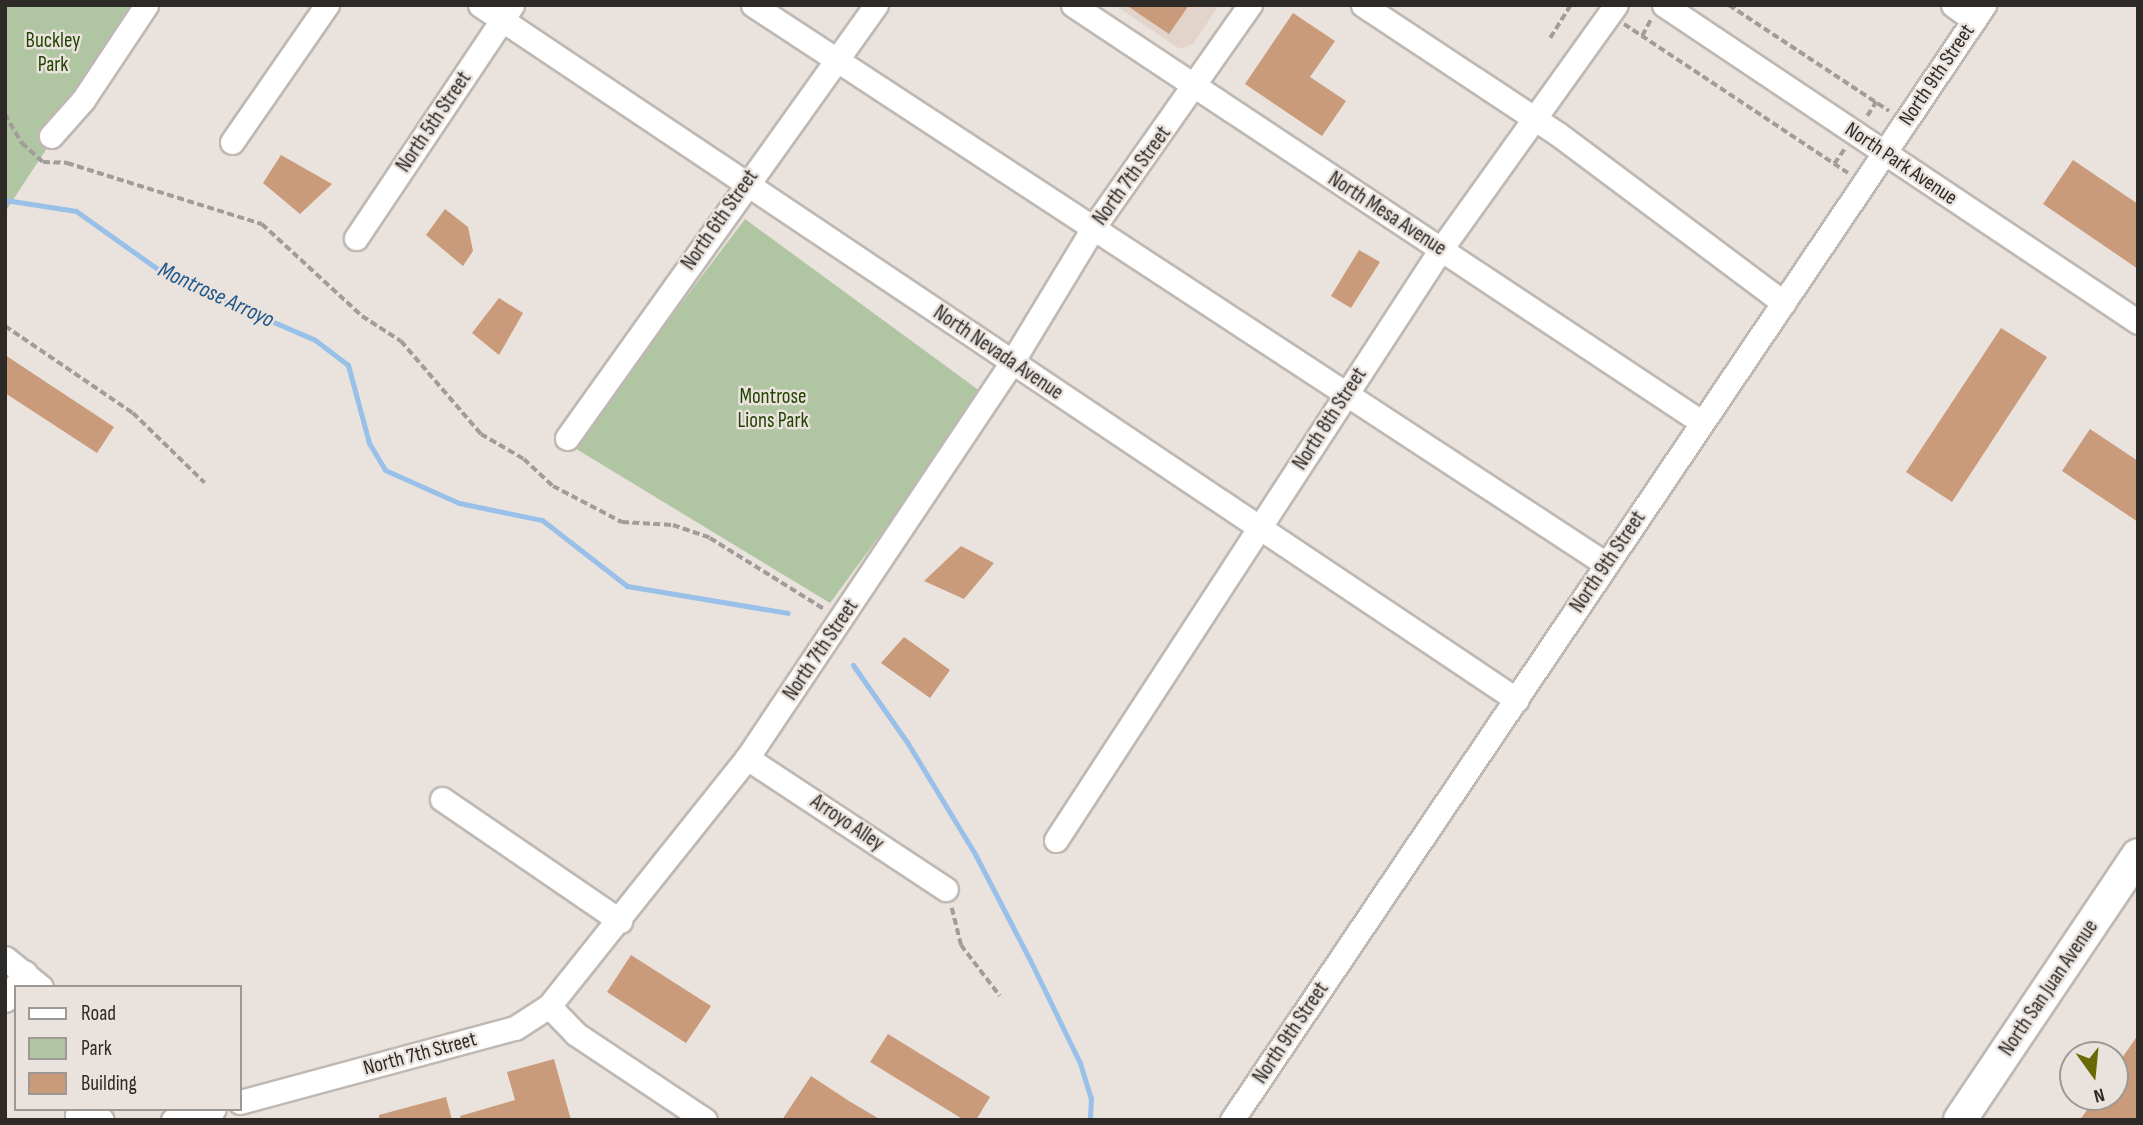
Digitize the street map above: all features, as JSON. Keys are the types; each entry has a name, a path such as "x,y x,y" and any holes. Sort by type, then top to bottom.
{"highway":[{"name":"North San Juan Avenue","path":"1959,1120 2138,855"}],"street":[{"path":"51,136 83,100 146,5"},
{"path":"232,142 327,5"},
{"name":"North Nevada Avenue","path":"480,5 507,13 745,183 1517,700"},
{"path":"753,5 1606,564"},
{"name":"North 6th Street","path":"567,438 745,183 838,61 876,5"},
{"name":"North Mesa Avenue","path":"1073,5 1701,422"},
{"name":"North 7th Street","path":"242,1101 515,1028 550,1006 747,758 1012,362 1093,228 1195,87 1250,5"},
{"path":"1363,5 1537,121 1784,303"},
{"name":"North Park Avenue","path":"1664,5 2138,322"},
{"path":"1953,5 1979,13"},
{"name":"North 8th Street","path":"1056,841 1441,249 1489,179 1537,121 1613,10"},
{"name":"North 5th Street","path":"356,238 507,13"},
{"name":"North 9th Street","path":"1232,1120 1979,13"},
{"name":"Arroyo Alley","path":"747,758 946,889"},
{"path":"442,799 620,921"},
{"path":"5,958 33,979"},
{"path":"550,1006 576,1034 705,1120"},
{"path":"173,1120 207,1111"},
{"path":"77,1115 102,1120"}],"path":[{"path":"1549,38 1572,5"},
{"path":"1729,5 1905,122"},
{"path":"1613,10 1863,184"},
{"path":"5,114 22,143 43,162 67,163 262,224 362,316 401,341 481,434 524,459 553,486 622,522 673,525 710,538 841,619"},
{"path":"5,326 133,413 205,483"},
{"path":"946,889 961,945 1000,996"}],"shaded area":[{"path":"1115,5 1219,5 1193,44 1180,49"}],"green space":[{"name":"Buckley Park","path":"5,5 141,5 5,212"},
{"name":"Montrose Lions Park","path":"745,219 984,394 830,603 573,447"}],"building":[{"path":"1126,5 1189,5 1169,34"},
{"path":"1293,13 1335,41 1310,77 1346,101 1322,136 1245,84"},
{"path":"281,155 332,184 300,214 263,183"},
{"path":"2073,160 2138,204 2138,269 2043,204"},
{"path":"445,209 468,227 473,251 463,266 426,235"},
{"path":"1359,250 1380,262 1351,308 1331,296"},
{"path":"499,298 523,313 499,355 472,333"},
{"path":"2001,328 2047,357 1952,502 1906,472"},
{"path":"5,355 114,427 97,453 5,393"},
{"path":"2090,429 2138,461 2138,522 2062,471"},
{"path":"961,546 994,563 964,599 924,581"},
{"path":"904,637 950,670 930,698 881,663"},
{"path":"631,955 711,1006 686,1043 607,992"},
{"path":"888,1034 990,1097 976,1120 964,1120 870,1062"},
{"path":"2138,1035 2138,1120 2080,1120 2086,1111 2129,1111 2129,1048"},
{"path":"554,1059 571,1120 461,1120 460,1116 515,1100 507,1072"},
{"path":"811,1076 849,1101 881,1120 782,1120"},
{"path":"446,1097 452,1120 379,1120 379,1115"}],"waterway":[{"name":"Montrose Arroyo","path":"5,200 76,211 169,277 315,340 348,365 369,443 385,470 459,503 542,520 627,586 788,613"},
{"path":"853,665 907,742 975,854 1080,1063 1091,1098 1090,1120"}]}
